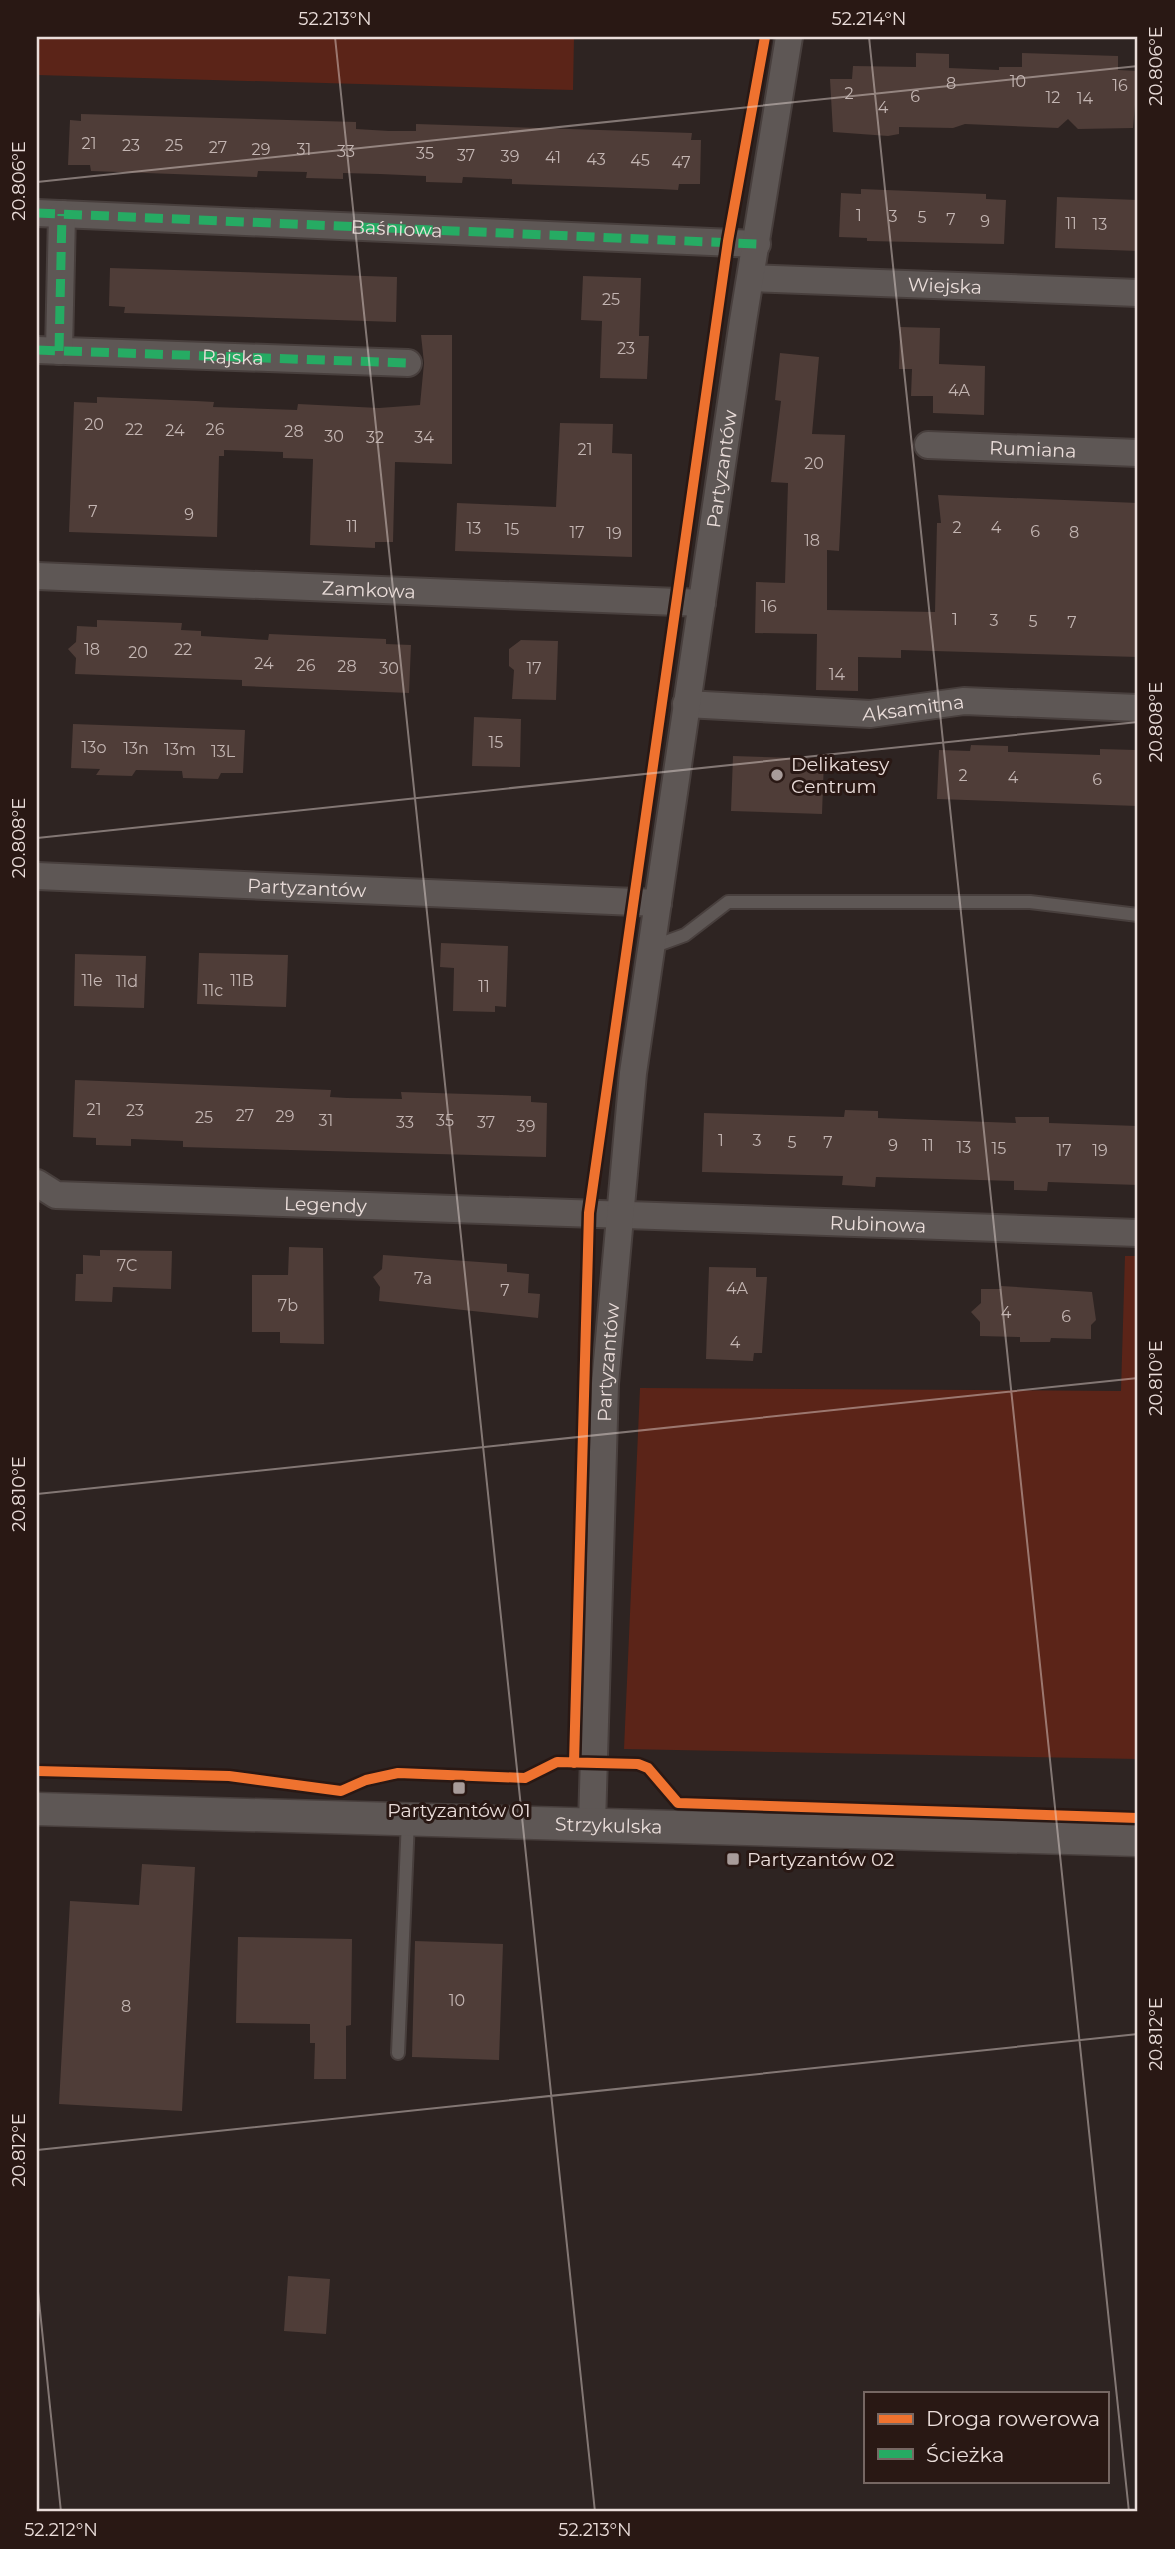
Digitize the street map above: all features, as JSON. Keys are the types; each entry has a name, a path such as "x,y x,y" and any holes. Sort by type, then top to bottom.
{"street":[{"name":"Partyzantów","path":"592,1824 605,1384 633,1073 686,704 789,37"},
{"name":"Baśniowa","path":"50,213 757,244"},
{"name":"Rajska","path":"50,213 48,350 408,363"},
{"name":"Wiejska","path":"751,278 1138,293"},
{"name":"Rumiana","path":"928,445 1138,453"},
{"name":"Zamkowa","path":"37,576 702,603"},
{"name":"Aksamitna","path":"686,704 870,714 964,701 1138,708"},
{"name":"Partyzantów","path":"37,876 658,903"},
{"name":"Legendy","path":"37,1184 56,1195 619,1214"},
{"name":"Rubinowa","path":"619,1214 1138,1233"},
{"name":"Strzykulska","path":"37,1809 1138,1840"}],"lane":[{"path":"652,947 685,935 728,902 1030,902 1138,915"},
{"path":"398,2053 408,1819"}],"shaded area":[{"path":"37,37 574,37 573,90 37,75"},
{"path":"1125,1256 1138,1256 1138,1759 624,1749 640,1388 1121,1391"}],"building":[{"path":"916,53 949,54 949,68 999,70 999,67 1022,67 1022,53 1118,56 1118,70 1138,71 1133,128 1078,129 1068,119 1058,128 965,124 953,128 899,127 899,134 888,136 833,132 830,79 852,79 853,66 916,67"},
{"path":"81,114 356,122 356,129 389,131 416,131 416,124 692,133 691,140 701,140 700,184 679,184 678,190 512,184 512,179 463,177 462,183 426,182 426,176 380,174 343,173 343,179 306,178 307,172 258,171 257,177 91,171 90,165 68,165 70,120 81,121"},
{"path":"861,189 986,194 986,199 1006,200 1004,244 867,241 867,238 839,237 841,193 861,194"},
{"path":"1057,197 1138,200 1138,251 1055,248"},
{"path":"110,268 397,277 396,322 124,313 125,307 109,306"},
{"path":"583,276 641,278 639,336 649,336 647,379 600,378 602,321 581,320"},
{"path":"900,327 940,328 939,364 985,366 984,415 933,413 933,396 911,396 912,369 899,369"},
{"path":"421,335 452,335 452,464 395,462 393,542 375,542 375,548 310,545 313,459 283,458 283,452 224,450 224,456 219,456 217,537 69,532 74,402 97,403 97,397 214,402 213,407 297,410 298,404 379,408 420,405 424,363"},
{"path":"780,353 819,357 812,434 845,435 839,551 827,550 827,610 935,612 937,523 941,523 938,495 1138,503 1138,657 901,650 901,658 858,657 858,691 816,690 817,634 755,633 756,582 785,583 788,483 771,482 781,401 775,400"},
{"path":"560,423 613,424 612,453 632,454 632,557 455,551 457,503 556,507"},
{"path":"97,620 182,623 181,630 201,631 201,636 268,640 269,634 386,639 386,644 411,645 409,693 242,686 242,680 75,674 76,658 68,649 76,642 77,626 97,627"},
{"path":"521,640 558,641 556,700 512,699 514,670 509,666 509,649"},
{"path":"474,717 521,719 520,767 472,766"},
{"path":"73,724 245,730 243,773 221,773 218,779 183,778 182,771 136,770 132,776 96,775 100,769 71,768"},
{"path":"971,745 1008,746 1008,752 1100,755 1100,749 1136,750 1138,806 937,799 939,750 970,751"},
{"path":"733,756 824,759 822,814 731,811"},
{"path":"441,943 508,946 506,1007 495,1006 495,1012 453,1011 454,968 440,967"},
{"path":"199,953 288,955 286,1007 197,1004"},
{"path":"75,954 146,956 144,1008 74,1006"},
{"path":"75,1080 331,1090 330,1097 347,1098 402,1099 401,1092 531,1096 531,1102 547,1103 546,1157 183,1147 183,1141 131,1139 131,1146 96,1145 96,1138 73,1137"},
{"path":"845,1110 878,1111 878,1118 1016,1123 1015,1117 1049,1117 1049,1123 1138,1126 1138,1185 1048,1182 1047,1191 1014,1190 1014,1181 876,1177 875,1187 842,1185 843,1176 702,1172 704,1113 844,1117"},
{"path":"289,1247 323,1248 324,1344 280,1343 280,1332 252,1332 252,1275 288,1275"},
{"path":"100,1250 172,1251 171,1289 113,1287 112,1302 75,1301 76,1274 83,1274 83,1255 100,1256"},
{"path":"383,1255 507,1264 507,1272 529,1274 528,1293 540,1294 538,1318 379,1301 380,1287 373,1277 382,1269"},
{"path":"709,1267 756,1268 756,1277 767,1277 762,1353 754,1353 753,1361 706,1359"},
{"path":"1001,1286 1092,1292 1096,1320 1091,1325 1091,1339 1051,1338 1050,1342 1020,1342 1020,1337 980,1336 980,1322 971,1312 981,1303 981,1289 1001,1289"},
{"path":"142,1864 195,1867 182,2111 59,2104 70,1901 139,1905"},
{"path":"238,1937 352,1939 351,2025 346,2026 346,2079 314,2079 315,2043 310,2043 310,2024 236,2023"},
{"path":"415,1941 503,1944 499,2060 412,2057"},
{"path":"288,2276 330,2279 326,2334 284,2331"}],"marked path":[{"path":"37,213 757,244"},
{"path":"59,351 62,214"},
{"path":"37,350 408,363"}],"cycle path":[{"path":"574,1763 589,1213 728,241 765,37"},
{"path":"37,1771 229,1776 341,1791 366,1780 398,1773 525,1778 557,1762 638,1764 648,1768 678,1803 1138,1818"}],"place":[{"name":"Delikatesy Centrum","path":"777,775"},
{"name":"Partyzantów 01","path":"459,1788"},
{"name":"Partyzantów 02","path":"733,1859"}]}
